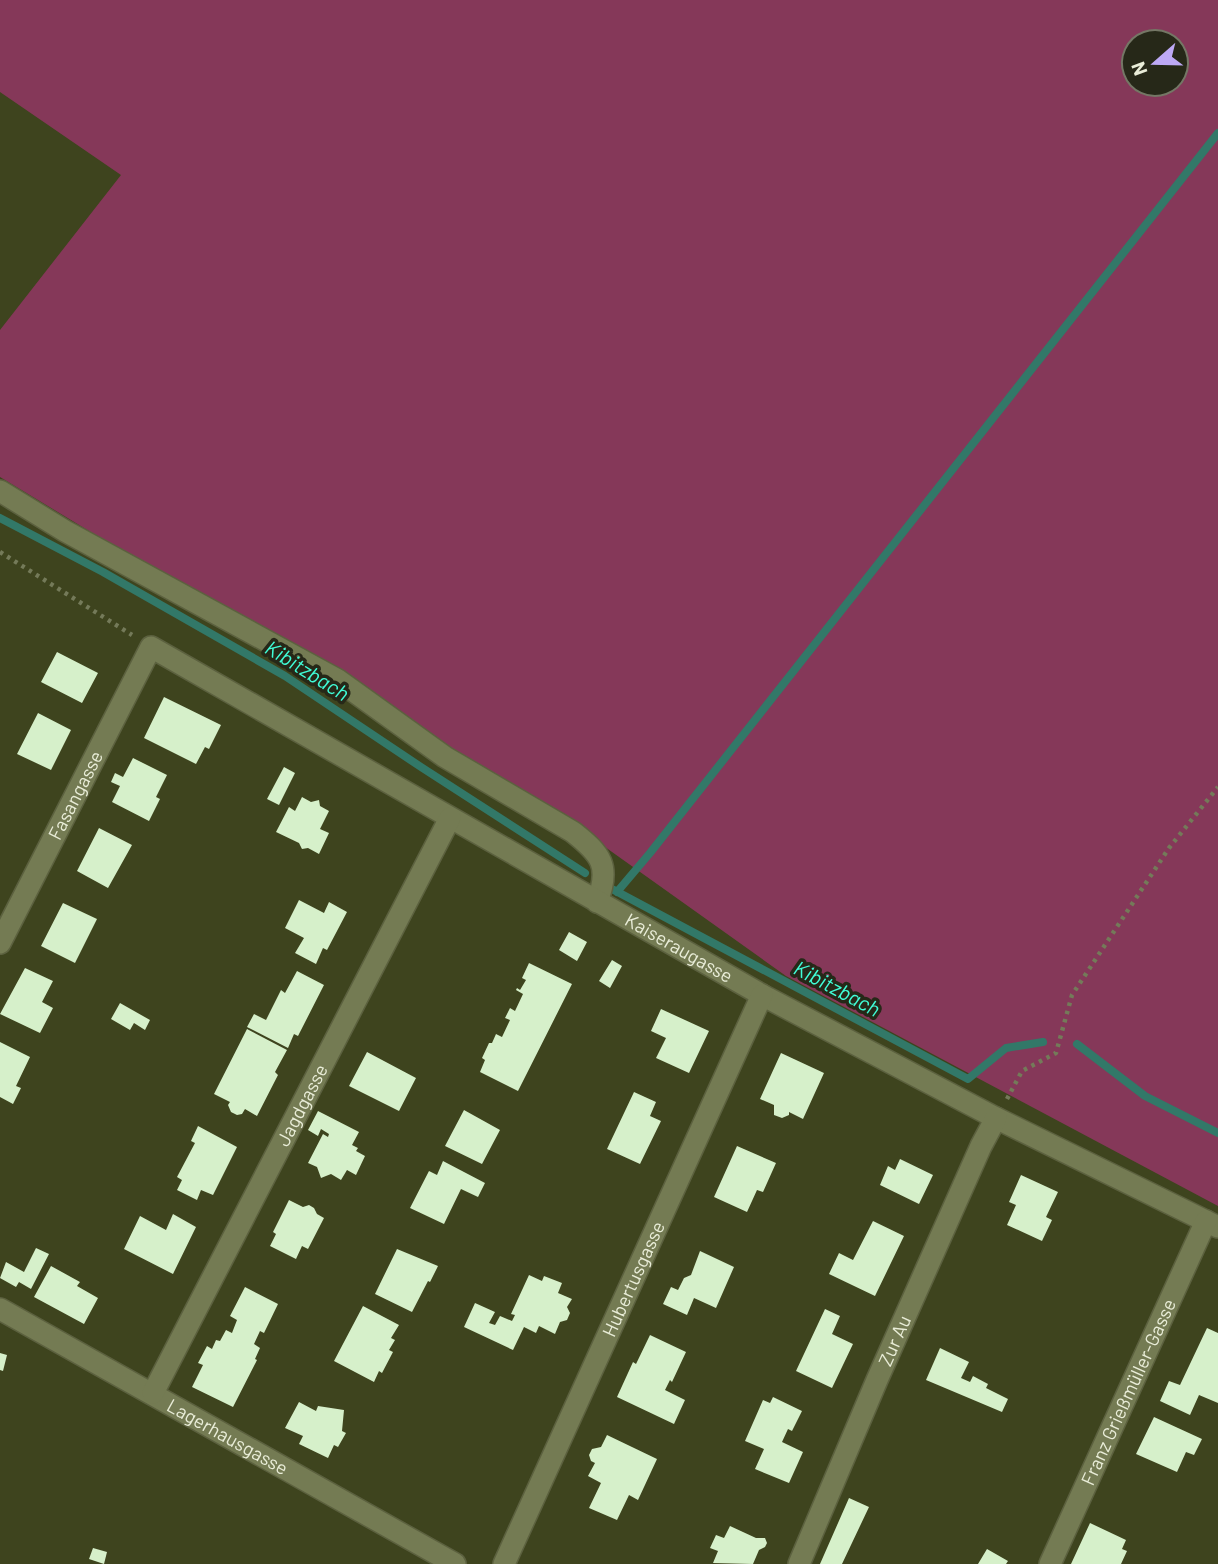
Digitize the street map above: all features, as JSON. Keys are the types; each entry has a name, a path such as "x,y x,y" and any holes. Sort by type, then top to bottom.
{"street":[{"path":"0,491 65,531 338,680 444,757 573,832 590,845 602,864 605,881 597,902"},
{"name":"Kaiseraugasse","path":"150,647 762,995 996,1118 1212,1224"},
{"name":"Fasangasse","path":"0,943 150,647"},
{"name":"Jagdgasse","path":"153,1393 450,818"},
{"name":"Hubertusgasse","path":"504,1564 762,995"},
{"name":"Zur Au","path":"799,1564 882,1367 996,1118"},
{"name":"Franz Grießmüller-Gasse","path":"1050,1564 1212,1224"},
{"name":"Lagerhausgasse","path":"0,1309 455,1564"}],"path":[{"path":"0,552 150,647"},
{"path":"996,1118 1022,1071 1056,1053 1072,996 1169,848 1218,787"}],"shaded area":[{"path":"0,0 1218,0 1218,1206 786,976 598,842 565,814 483,770 0,477 0,330 121,175 0,92"}],"building":[{"path":"57,652 98,673 82,703 41,682"},
{"path":"164,697 221,725 209,749 205,747 196,764 144,738"},
{"path":"38,713 71,730 51,770 17,754"},
{"path":"133,758 167,775 156,797 160,799 149,821 112,802 120,786 111,782 115,773 123,777"},
{"path":"284,767 295,773 279,805 267,799"},
{"path":"302,797 311,802 319,800 320,806 329,811 320,829 329,833 319,854 308,848 302,849 299,843 276,832 289,807 295,811"},
{"path":"99,828 132,845 108,888 77,871"},
{"path":"299,900 324,913 329,902 347,912 327,950 323,948 316,964 295,953 304,938 285,928"},
{"path":"63,903 97,919 75,963 41,946"},
{"path":"569,932 587,942 577,961 559,950"},
{"path":"612,960 622,966 610,988 599,981"},
{"path":"529,963 572,984 518,1091 480,1072 485,1060 482,1058 489,1043 492,1043 496,1034 502,1037 510,1020 505,1018 510,1008 515,1011 523,994 516,990 520,990 526,980 522,978"},
{"path":"25,968 53,981 42,1002 53,1008 40,1033 0,1014"},
{"path":"297,971 324,985 298,1036 294,1034 288,1048 247,1027 254,1014 266,1020 281,990 285,993"},
{"path":"120,1003 150,1020 145,1030 134,1023 130,1030 111,1019"},
{"path":"661,1009 709,1031 689,1073 656,1058 666,1038 651,1031"},
{"path":"247,1029 287,1050 275,1072 278,1075 257,1116 245,1109 242,1114 231,1112 228,1105 230,1102 214,1094"},
{"path":"0,1042 30,1057 16,1086 21,1088 13,1104 0,1097"},
{"path":"367,1052 416,1078 399,1111 349,1086"},
{"path":"781,1053 824,1073 803,1119 789,1112 789,1115 782,1118 774,1115 774,1105 760,1099"},
{"path":"634,1092 656,1102 650,1116 661,1121 640,1164 607,1149"},
{"path":"464,1110 500,1130 482,1164 445,1146"},
{"path":"318,1111 359,1132 352,1145 365,1156 356,1175 347,1170 341,1180 331,1174 321,1178 317,1167 308,1163 323,1134 328,1137 329,1134 321,1129 318,1136 308,1130"},
{"path":"198,1126 237,1147 213,1195 201,1190 197,1200 177,1190 182,1180 177,1177 195,1143 191,1141"},
{"path":"737,1146 776,1163 763,1192 757,1190 747,1212 714,1197"},
{"path":"900,1159 933,1175 919,1204 880,1185 888,1166 895,1170"},
{"path":"443,1161 485,1183 478,1197 461,1189 444,1224 410,1208 429,1171 437,1175"},
{"path":"1021,1175 1058,1192 1046,1217 1052,1220 1042,1241 1007,1225 1016,1205 1009,1202"},
{"path":"289,1200 303,1207 309,1205 324,1218 308,1249 302,1246 296,1259 270,1246 276,1234 273,1232"},
{"path":"173,1214 196,1227 173,1274 124,1249 140,1216 166,1230"},
{"path":"873,1221 904,1236 875,1296 829,1274 839,1253 853,1260"},
{"path":"36,1248 49,1254 31,1289 19,1282 16,1287 0,1278 6,1262 24,1272"},
{"path":"397,1249 438,1266 412,1312 375,1294"},
{"path":"700,1251 734,1267 716,1308 694,1298 687,1315 663,1304 671,1287 678,1290 684,1278 691,1275"},
{"path":"51,1266 80,1282 77,1286 98,1298 84,1324 34,1297"},
{"path":"529,1275 542,1281 544,1276 562,1283 558,1293 572,1299 567,1307 570,1313 567,1320 560,1322 555,1334 539,1326 536,1333 524,1327 513,1350 464,1327 475,1303 495,1312 489,1323 495,1325 500,1316 512,1321 515,1315 511,1314"},
{"path":"245,1287 278,1304 264,1333 260,1331 254,1344 260,1348 255,1359 257,1360 233,1407 192,1387 203,1365 198,1363 207,1346 212,1349 216,1340 220,1341 226,1330 232,1333 237,1320 230,1316"},
{"path":"363,1306 399,1325 391,1338 395,1340 389,1350 393,1352 374,1382 334,1361"},
{"path":"825,1309 840,1316 832,1334 853,1344 832,1388 796,1371"},
{"path":"1207,1328 1218,1333 1218,1403 1199,1395 1190,1415 1160,1401 1169,1381 1180,1385"},
{"path":"650,1335 686,1352 672,1382 670,1380 665,1390 685,1400 674,1424 617,1397 633,1362 636,1364"},
{"path":"940,1348 969,1362 961,1378 970,1382 973,1376 988,1384 986,1388 1008,1399 1002,1412 926,1380"},
{"path":"0,1353 7,1355 3,1371 0,1370"},
{"path":"773,1397 802,1411 792,1431 788,1429 782,1442 803,1452 789,1483 755,1469 764,1449 745,1441 763,1400 770,1403"},
{"path":"299,1402 316,1411 318,1406 344,1410 342,1431 346,1433 338,1447 334,1445 328,1458 299,1444 303,1436 285,1428"},
{"path":"1154,1417 1202,1439 1194,1455 1186,1452 1177,1472 1136,1454"},
{"path":"607,1435 657,1459 638,1500 629,1495 617,1520 589,1508 601,1483 588,1476 595,1463 589,1455 592,1449 601,1447"},
{"path":"849,1498 869,1507 842,1564 820,1564"},
{"path":"1090,1523 1126,1540 1122,1549 1127,1551 1121,1564 1071,1564"},
{"path":"730,1526 756,1538 765,1538 767,1543 759,1550 753,1564 713,1563 718,1551 710,1548 716,1535 724,1538"},
{"path":"93,1548 107,1552 104,1564 89,1559"},
{"path":"987,1549 1008,1561 1006,1564 978,1564"}],"waterway":[{"path":"617,892 1218,133"},
{"name":"Kibitzbach","path":"0,518 103,572 285,676 585,873"},
{"name":"Kibitzbach","path":"612,889 968,1079 1006,1048 1043,1042"},
{"name":"Kibitzbach","path":"1077,1044 1145,1096 1218,1133"}]}
